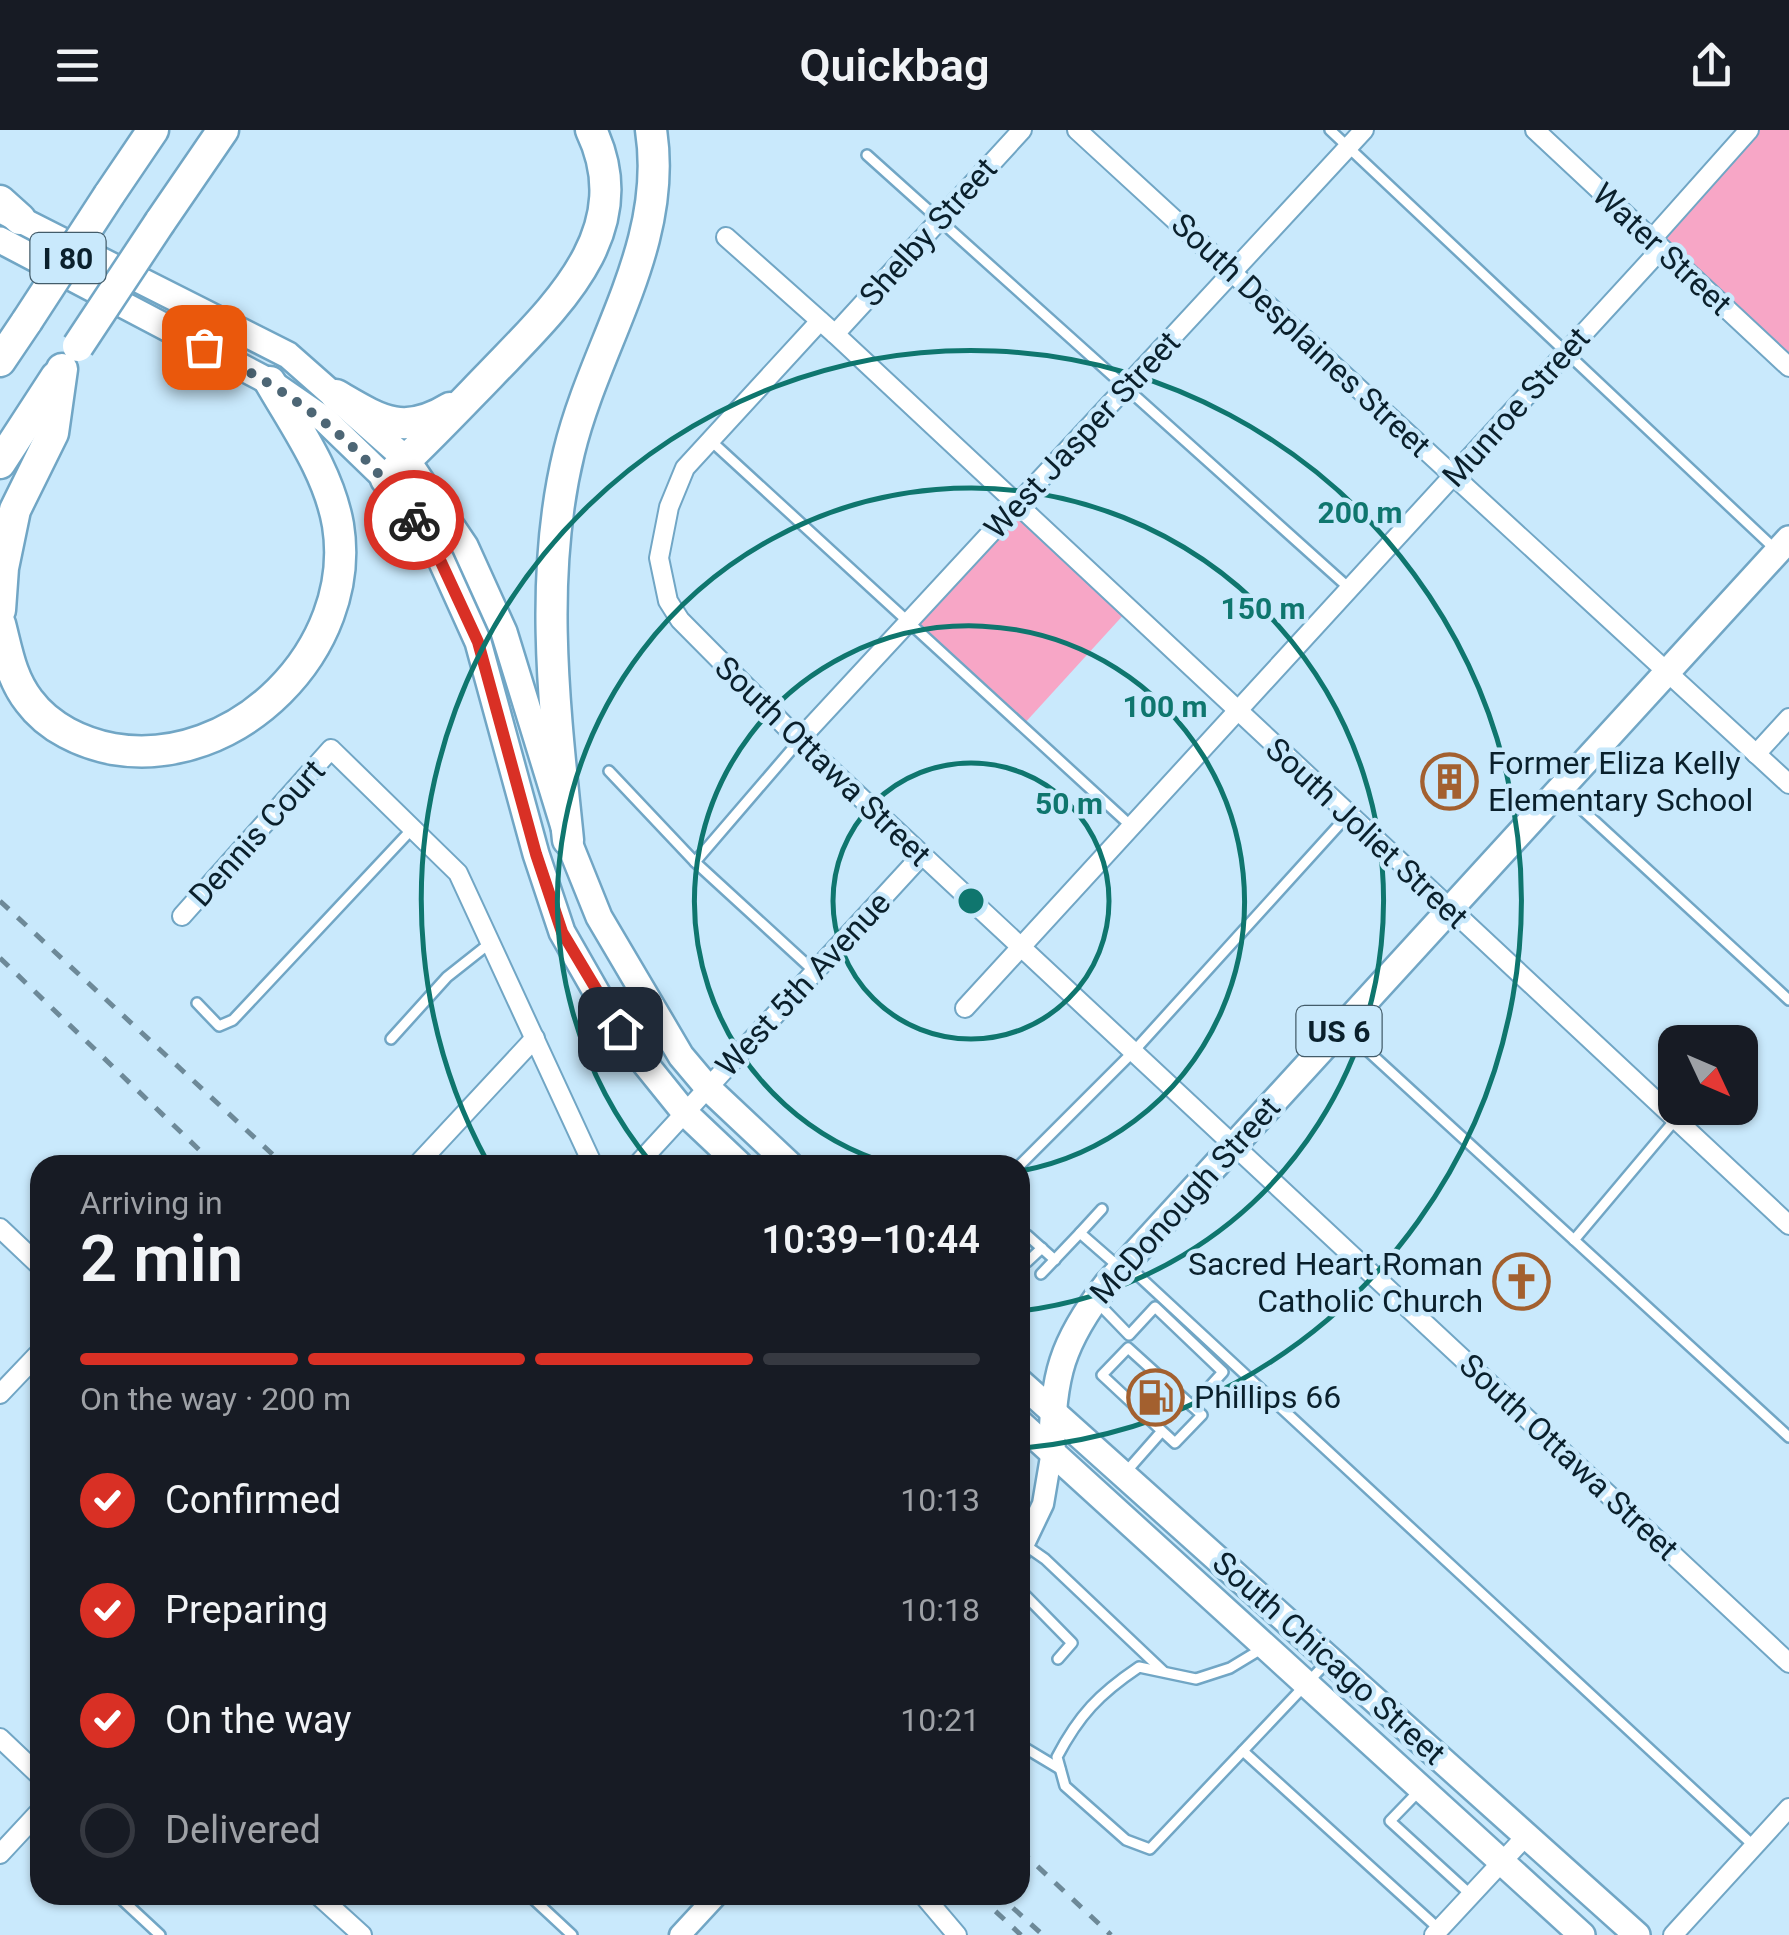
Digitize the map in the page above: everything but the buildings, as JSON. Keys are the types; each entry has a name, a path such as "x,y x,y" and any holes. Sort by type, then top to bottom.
{"highway":[{"path":"116,186 139,130"},
{"name":"I 80","path":"10,342 153,130"},
{"name":"I 80","path":"0,462 223,130"},
{"path":"190,179 244,130"},
{"path":"396,470 566,294 592,251 600,229 606,186 598,144 591,130"},
{"path":"568,840 552,619 559,506 585,395 644,243 655,171 651,130"},
{"path":"0,610 3,568 15,510 53,432 70,357"},
{"path":"0,624 12,673 30,703 56,726 87,744 131,752 178,748 228,731 267,705 301,668 325,625 338,578 338,526 322,472 270,382"},
{"path":"336,395 378,419 396,424 414,424 436,416 470,396"}],"main road":[{"path":"5,217 270,382 396,470 478,642 536,854 562,932 602,1002 684,1113 729,1155"},
{"path":"5,217 288,355 336,395 396,470 465,546 504,632 568,840 599,917 652,1012 682,1056 708,1088 779,1155"},
{"name":"McDonough Street","path":"1052,1450 1058,1365 1082,1314 1784,545"},
{"name":"South Chicago Street","path":"1030,1391 1637,1935"},
{"name":"South Chicago Street","path":"1030,1431 1582,1935"}],"street":[{"name":"Shelby Street","path":"835,334 1022,130"},
{"name":"South Desplaines Street","path":"1077,130 1789,784"},
{"name":"West Jasper Street","path":"800,740 1364,130"},
{"name":"Water Street","path":"1535,130 1789,367"},
{"name":"Munroe Street","path":"965,1008 1566,352 1749,130"},
{"name":"South Joliet Street","path":"726,237 835,334 1658,1104"},
{"name":"Shelby Street","path":"685,468 820,321"},
{"name":"South Ottawa Street","path":"685,468 661,534 659,558 668,602 693,637 1789,1663"},
{"path":"1756,754 1789,718"},
{"name":"Dennis Court","path":"182,916 331,749 413,828"},
{"path":"413,828 458,873 589,1155"},
{"name":"West 5th Avenue","path":"645,1155 922,855"},
{"path":"427,1155 534,1038"},
{"name":"South Joliet Street","path":"1680,1125 1789,1225"},
{"path":"0,1228 30,1256"},
{"path":"0,1394 30,1362"},
{"path":"1030,1533 1043,1504 1052,1450"},
{"path":"0,1738 30,1766"},
{"path":"1673,1935 1789,1808"},
{"path":"0,1854 30,1826"},
{"path":"1437,1932 1527,1835"},
{"path":"329,1905 362,1935"},
{"path":"680,1935 708,1905"},
{"path":"931,1905 957,1935"}],"lane":[{"path":"1330,130 1566,352 1784,545"},
{"path":"867,155 1349,588"},
{"path":"710,440 1131,826"},
{"path":"695,862 800,740"},
{"path":"609,771 695,862 815,972"},
{"path":"1560,790 1789,1000"},
{"path":"1030,1155 1134,1051 1348,815"},
{"path":"197,1003 219,1026 234,1020 413,828"},
{"path":"391,1039 446,977 490,942"},
{"path":"1342,1027 1789,1437"},
{"path":"1574,1240 1671,1125"},
{"path":"1041,1274 1102,1210"},
{"path":"1080,1233 1123,1266 1754,1846"},
{"path":"1030,1238 1054,1260"},
{"path":"1030,1260 1042,1248"},
{"path":"1095,1300 1130,1334"},
{"path":"1128,1348 1179,1400 1202,1414 1175,1443 1158,1428 1146,1408 1102,1375 1128,1348 1130,1334 1155,1307 1223,1372 1192,1406"},
{"path":"1124,1475 1163,1416"},
{"path":"1030,1552 1045,1559 1166,1673"},
{"path":"1030,1600 1072,1642 1058,1659"},
{"path":"1266,1646 1230,1668 1196,1679 1139,1667 1076,1721 1056,1757 1065,1786 1126,1840 1150,1849 1331,1658"},
{"path":"1030,1751 1060,1769"},
{"path":"1243,1751 1437,1932"},
{"path":"1420,1790 1390,1821 1471,1896"},
{"path":"128,1905 160,1935"},
{"path":"540,1905 572,1935"}],"shaded area":[{"path":"1757,130 1789,130 1789,364 1655,241"},
{"path":"1017,508 1127,611 1023,725 911,622"}],"railway":[{"path":"0,901 273,1155"},
{"path":"0,958 205,1155"},
{"path":"1030,1859 1111,1935"},
{"path":"989,1905 1021,1935"},
{"path":"1013,1908 1043,1935"}],"way so far":[{"path":"204,347 270,382 325,420 386,479 414,520"}],"place":[{"name":"Former Eliza Kelly Elementary School","path":"1449,781"},
{"name":"Sacred Heart Roman Catholic Church","path":"1522,1282"},
{"name":"Phillips 66","path":"1155,1397"}],"route":[{"path":"414,520 440,560 478,642 536,854 562,932 620,1029"}]}
